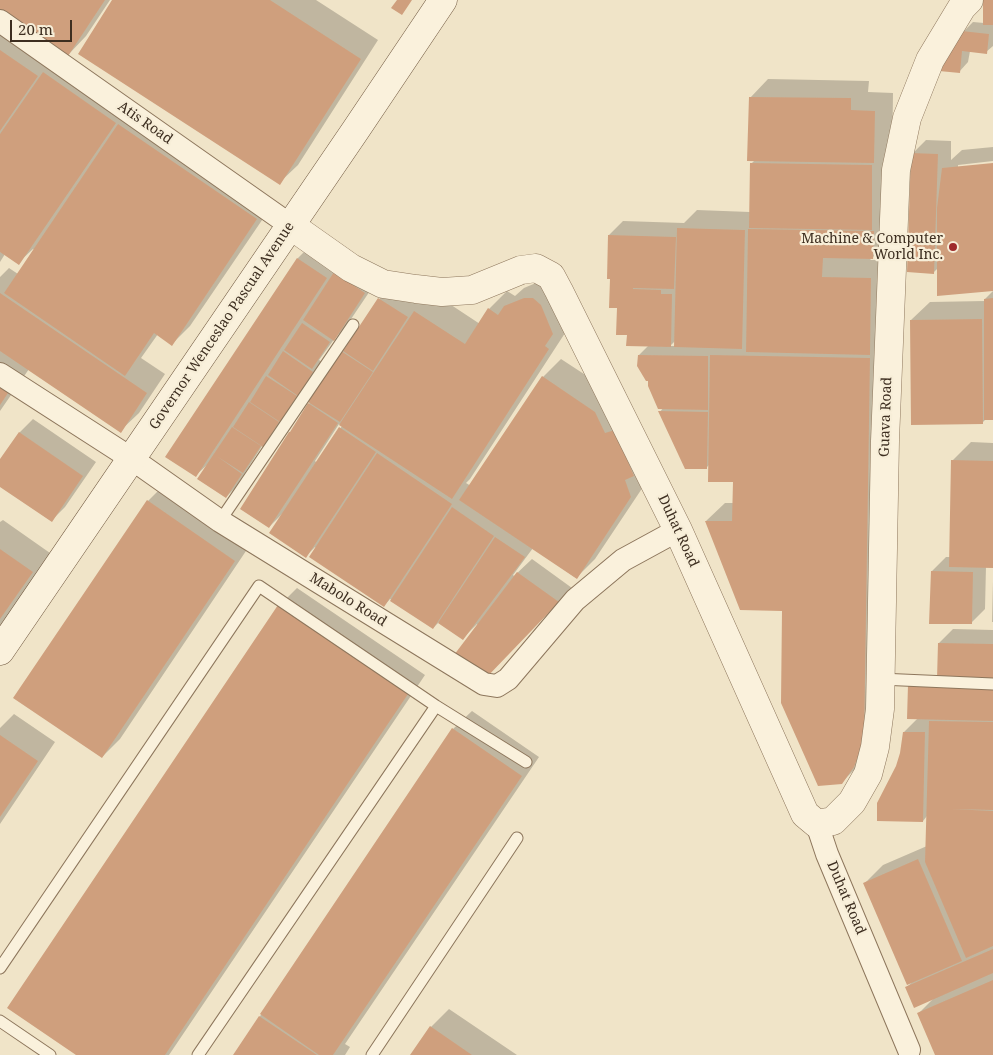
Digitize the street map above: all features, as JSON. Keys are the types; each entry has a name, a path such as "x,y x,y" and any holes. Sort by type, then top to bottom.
{"street":[{"name":"Guava Road","path":"817,824 833,821 852,802 868,774 875,747 880,709 885,441 896,170 907,118 930,60 962,7 969,0"},
{"name":"Governor Wenceslao Pascual Avenue","path":"0,651 440,4"},
{"name":"Atis Road","path":"0,21 290,225"},
{"name":"Duhat Road","path":"290,225 351,268 383,284 442,292 472,290 521,270 536,268 551,276 678,530 805,814 817,824 909,1050"},
{"name":"Mabolo Road","path":"0,374 132,459 220,521 484,684 497,686 508,679 575,600 623,560 678,530"}],"lane":[{"path":"220,521 353,325"},
{"path":"0,968 259,586 436,706 526,762"},
{"path":"880,679 993,684"},
{"path":"198,1055 436,706"},
{"path":"372,1055 517,838"},
{"path":"0,1021 50,1055"}],"building":[{"path":"0,0 105,0 68,56 0,11"},
{"path":"112,0 270,0 361,59 280,185 78,54"},
{"path":"397,0 412,0 402,15 391,8"},
{"path":"983,0 993,0 993,25 983,25"},
{"path":"962,31 989,34 987,54 962,51 960,73 939,71"},
{"path":"0,50 38,76 0,131"},
{"path":"43,72 116,123 19,265 0,252 0,134"},
{"path":"749,97 851,98 851,110 875,111 874,163 747,161"},
{"path":"118,124 257,219 172,346 154,333 125,376 4,293"},
{"path":"911,153 938,154 934,274 907,272"},
{"path":"750,163 872,165 872,230 749,228"},
{"path":"993,163 993,291 937,296 937,208 942,168"},
{"path":"677,228 745,230 742,349 674,347"},
{"path":"748,229 874,231 873,259 823,258 822,277 871,278 870,355 746,352"},
{"path":"608,235 676,237 674,289 633,288 661,290 661,294 672,294 671,347 626,346 627,335 616,335 617,308 609,308 610,279 607,279"},
{"path":"297,258 327,278 196,477 165,457"},
{"path":"334,272 365,293 334,341 303,320"},
{"path":"0,293 147,393 121,433 0,351"},
{"path":"378,298 408,317 373,371 343,351"},
{"path":"524,298 533,298 541,305 553,334 545,346 549,349 452,499 339,425 414,311 465,344 488,308 498,315 504,306"},
{"path":"993,298 993,420 984,420 984,299"},
{"path":"982,319 983,424 911,425 910,320"},
{"path":"302,323 330,342 312,369 284,350"},
{"path":"283,351 313,372 298,396 268,375"},
{"path":"341,351 373,372 340,422 308,402"},
{"path":"638,355 708,356 708,410 658,409 648,386 648,381 646,381 637,366"},
{"path":"710,355 870,358 864,741 854,767 842,784 818,786 781,703 782,611 740,610 705,521 732,521 733,482 708,482"},
{"path":"266,376 297,396 280,422 250,402"},
{"path":"542,376 595,412 605,433 615,430 634,476 625,480 631,497 577,579 459,500"},
{"path":"0,383 10,390 0,405"},
{"path":"249,402 279,422 263,447 233,427"},
{"path":"308,403 338,423 269,528 240,509"},
{"path":"658,411 708,412 707,469 685,469"},
{"path":"232,427 261,446 243,473 218,457 242,474 226,498 197,479"},
{"path":"339,427 376,452 306,558 269,533"},
{"path":"19,432 83,476 52,522 0,487 0,459"},
{"path":"377,453 452,504 384,607 309,557"},
{"path":"951,460 993,461 993,568 949,567"},
{"path":"147,500 235,561 102,758 13,698"},
{"path":"452,507 494,536 433,629 390,601"},
{"path":"495,537 525,557 463,640 438,623"},
{"path":"0,549 33,572 0,619"},
{"path":"931,571 973,572 972,624 929,624"},
{"path":"517,572 559,602 485,679 454,655"},
{"path":"278,605 408,694 165,1055 76,1055 7,1008"},
{"path":"938,643 993,644 993,681 937,679"},
{"path":"908,685 993,685 993,721 907,719"},
{"path":"929,721 993,722 993,810 952,809 993,811 993,946 966,958 925,862"},
{"path":"452,728 522,776 333,1055 319,1055 260,1014"},
{"path":"903,732 925,732 923,822 877,821 877,803 896,766"},
{"path":"0,735 38,761 0,817"},
{"path":"918,859 962,961 907,985 863,883"},
{"path":"993,949 993,973 914,1008 905,987"},
{"path":"993,980 993,1055 935,1055 917,1013"},
{"path":"259,1016 317,1055 233,1055"},
{"path":"430,1026 472,1055 410,1055"}],"place":[{"name":"Machine & Computer World Inc.","path":"953,247"}]}
